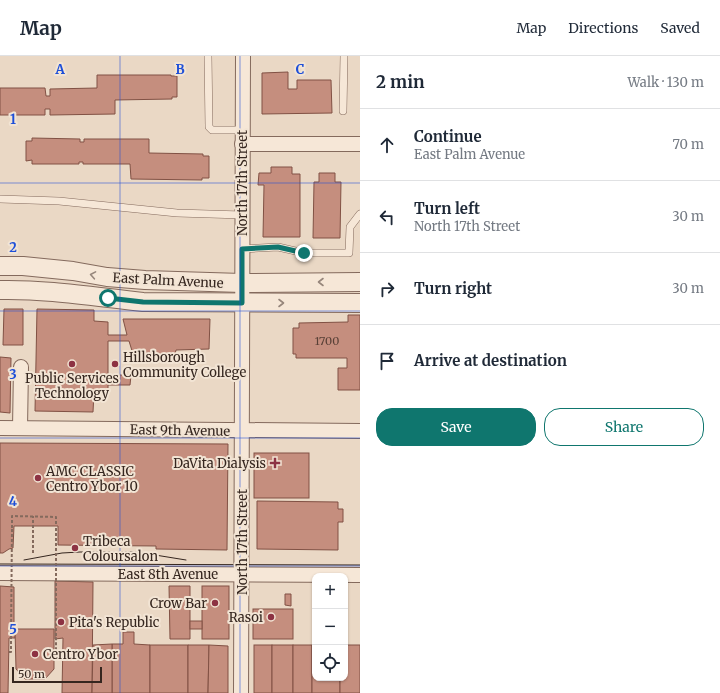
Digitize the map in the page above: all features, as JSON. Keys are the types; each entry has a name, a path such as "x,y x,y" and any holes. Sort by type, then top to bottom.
{"street":[{"name":"North 17th Street","path":"241,693 243,56"},
{"path":"242,137 360,144"},
{"name":"East Palm Avenue","path":"0,266 23,266 72,271 107,277 145,280 242,283 360,282"},
{"name":"East Palm Avenue","path":"0,290 68,293 143,302 360,303"},
{"path":"20,428 21,367"},
{"name":"East 9th Avenue","path":"0,428 360,431"},
{"name":"East 8th Avenue","path":"0,573 360,575"}],"lane":[{"path":"208,56 209,127 212,130 242,137"},
{"path":"343,111 344,56"},
{"path":"0,199 59,201 177,213 242,215"},
{"path":"242,249 278,247 304,253 349,253 350,226 360,214"}],"path":[{"path":"9,652 11,652 12,516 33,516 56,517 56,652 53,653"},
{"path":"33,516 33,553"}],"building":[{"path":"288,72 288,89 297,89 297,80 331,80 332,113 262,114 262,73"},
{"path":"97,75 177,76 177,97 172,97 172,99 115,100 115,114 50,115 50,109 45,109 45,115 0,115 0,88 45,88 46,96 50,96 50,89 97,88"},
{"path":"32,138 80,139 80,142 84,142 84,139 149,139 149,153 203,154 203,156 209,156 209,178 202,178 202,180 131,179 130,164 83,164 83,162 79,162 79,164 32,164 32,160 26,161 26,141 32,141"},
{"path":"271,167 292,167 292,174 300,174 300,237 263,237 264,185 258,185 259,173 271,173"},
{"path":"319,173 335,173 335,182 341,182 340,238 313,238 314,182 319,182"},
{"path":"4,309 23,309 23,345 3,345"},
{"name":"Public Services Technology","path":"37,309 94,310 94,321 108,322 108,335 127,335 123,319 210,319 209,349 176,350 175,354 133,354 129,341 108,341 108,375 131,375 130,385 108,385 108,392 94,392 93,412 35,411"},
{"path":"348,315 360,315 360,390 338,390 338,368 347,368 347,358 296,358 296,354 293,354 293,328 299,328 299,323 348,322"},
{"path":"0,357 11,358 10,413 0,412"},
{"path":"0,443 228,444 227,550 156,549 156,546 58,545 58,526 14,526 13,548 0,553"},
{"path":"254,453 309,453 309,498 254,498"},
{"path":"257,501 338,502 338,509 343,509 343,522 338,522 338,550 257,549"},
{"path":"55,581 93,582 92,693 62,693 63,638 55,639"},
{"path":"0,586 14,587 15,638 9,638 8,693 0,693"},
{"path":"169,586 190,586 190,639 170,639"},
{"name":"Crow Bar","path":"202,586 229,586 229,639 202,639"},
{"path":"285,594 291,594 291,606 285,605"},
{"path":"253,609 293,609 293,639 253,639"},
{"path":"190,621 202,621 202,629 190,629"},
{"name":"Centro Ybor","path":"15,629 54,629 54,669 45,679 25,679 16,669"},
{"path":"123,632 134,632 134,644 150,645 150,693 112,693 112,644 123,644"},
{"path":"112,644 112,693 92,693 93,645"},
{"path":"150,645 188,645 188,693 150,693"},
{"path":"188,645 209,645 208,693 188,693"},
{"path":"209,645 228,646 228,693 208,693"},
{"path":"254,645 272,645 272,693 254,693"},
{"path":"272,645 293,645 293,693 272,693"},
{"path":"293,645 312,645 312,693 293,693"},
{"path":"348,645 360,645 360,693 340,693 340,681 348,681"},
{"path":"312,681 340,681 340,693 312,693"}],"tram line":[{"path":"24,560 62,553 80,552 135,552 186,560"},
{"path":"0,564 360,565"}],"place":[{"name":"Public Services Technology","path":"72,364"},
{"name":"Hillsborough Community College","path":"115,364"},
{"name":"DaVita Dialysis","path":"275,463"},
{"name":"AMC CLASSIC Centro Ybor 10","path":"38,478"},
{"name":"Tribeca Coloursalon","path":"75,548"},
{"name":"Crow Bar","path":"215,603"},
{"name":"Rasoi","path":"271,617"},
{"name":"Pita's Republic","path":"61,622"},
{"name":"Centro Ybor","path":"35,654"}],"route":[{"path":"108,298 143,302 242,303 242,249 278,247 304,253"}]}
